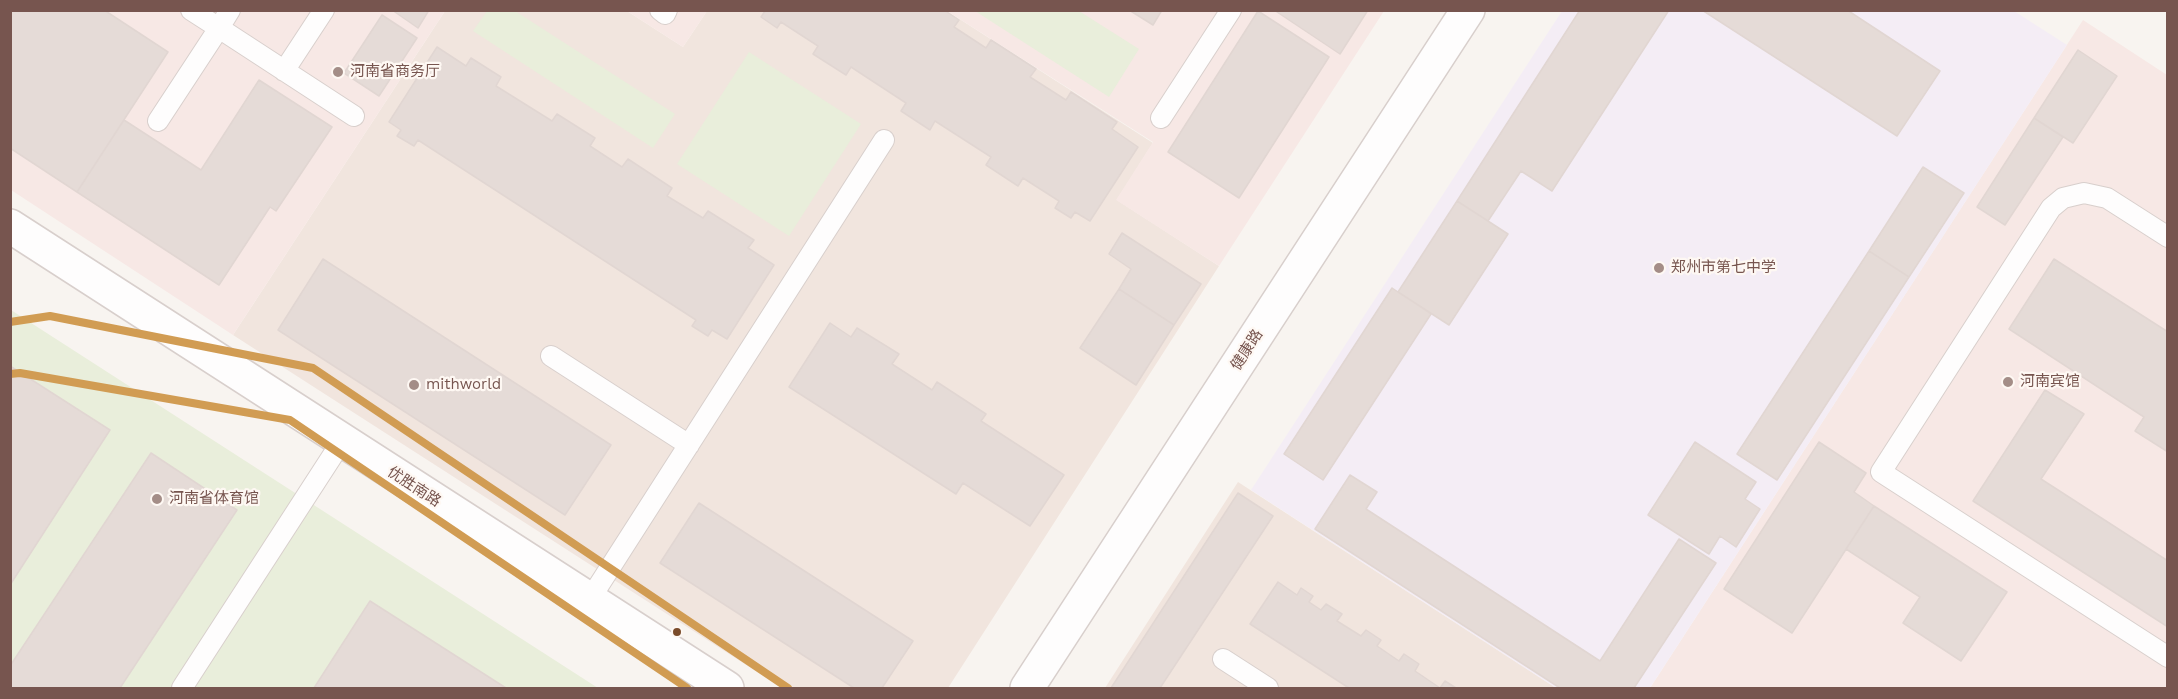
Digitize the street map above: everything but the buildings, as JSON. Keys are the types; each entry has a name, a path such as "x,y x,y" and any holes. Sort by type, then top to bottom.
{"street":[{"name":"健康路","path":"1027,688 1468,10"},
{"name":"优胜南路","path":"10,226 727,688"}],"lane":[{"path":"191,10 354,116"},
{"path":"158,121 230,10"},
{"path":"285,71 324,10"},
{"path":"660,10 665,14 667,10"},
{"path":"1161,118 1231,10"},
{"path":"590,599 884,140"},
{"path":"2168,237 2107,198 2084,193 2063,198 2051,208 1881,472 2168,657"},
{"path":"551,356 689,445"},
{"path":"182,688 342,441"},
{"path":"1223,659 1268,688"}],"shaded area":[{"path":"10,11 445,11 233,335 11,190"},
{"path":"445,11 627,11 683,47 707,11 947,11 1153,143 1117,200 1219,266 948,688 782,688 233,335"},
{"path":"627,11 707,11 683,47"},
{"path":"947,11 1384,11 1219,266 1116,200 1153,142"},
{"name":"郑州市第七中学","path":"1562,11 2014,11 2067,45 1650,688 1556,688 1251,490"},
{"name":"河南宾馆","path":"2083,20 2167,75 2167,688 1650,688"},
{"path":"1238,482 1556,688 1105,688"}],"green space":[{"path":"487,11 515,11 675,114 653,148 473,31"},
{"path":"975,11 1079,11 1139,49 1109,97"},
{"path":"749,52 861,124 789,236 677,164"},
{"name":"河南省体育馆","path":"11,310 598,688 11,688"}],"transit line":[{"path":"10,322 50,316 313,368 788,688"},
{"path":"10,374 20,373 290,420 687,688"}],"place":[{"name":"河南省商务厅","path":"338,72"},
{"name":"郑州市第七中学","path":"1659,268"},
{"name":"河南宾馆","path":"2008,382"},
{"name":"mithworld","path":"414,385"},
{"name":"河南省体育馆","path":"157,499"}]}
